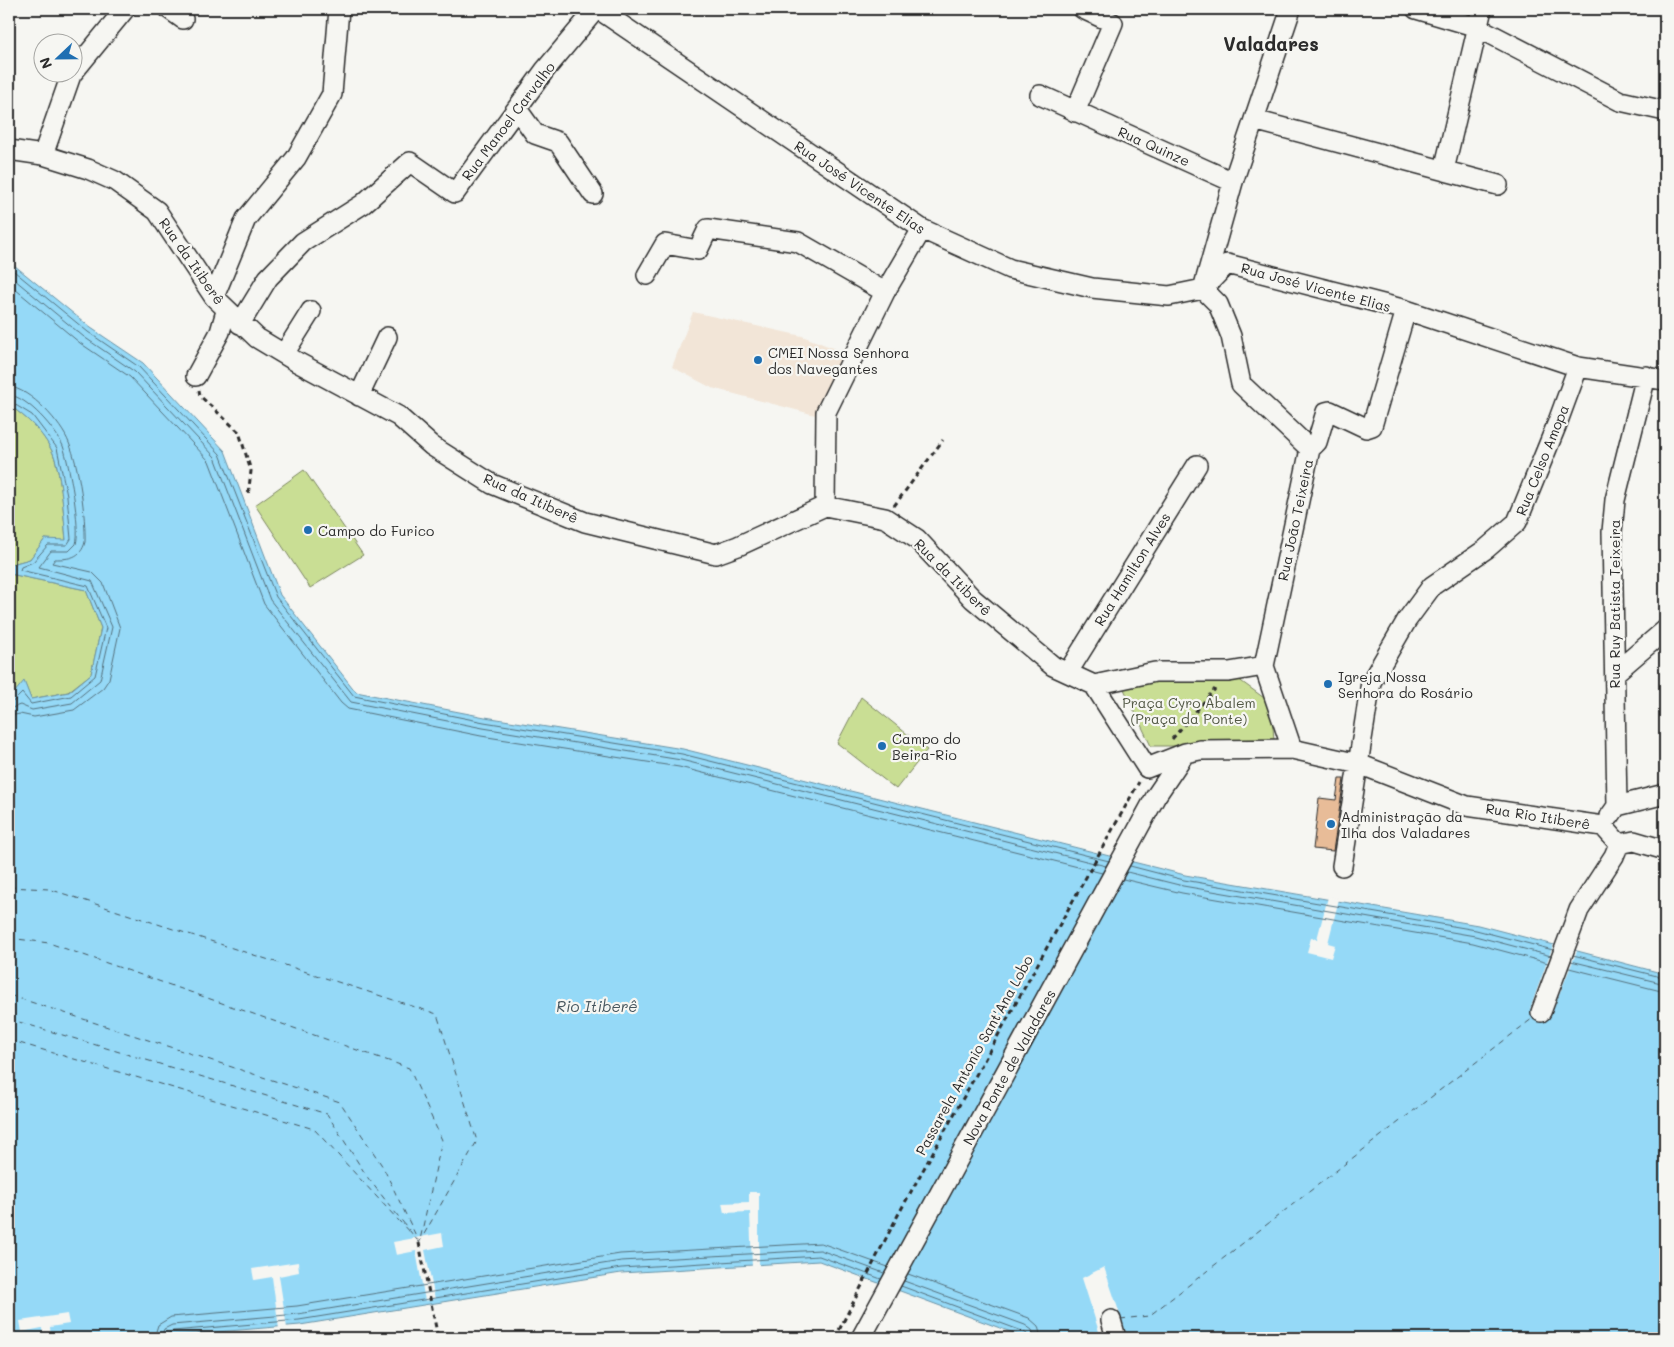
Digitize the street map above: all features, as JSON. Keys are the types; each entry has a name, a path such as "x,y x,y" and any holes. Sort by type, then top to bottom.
{"street":[{"path":"43,155 72,75 125,9"},
{"path":"196,376 220,332 220,304 246,220 296,158 332,94 339,9"},
{"name":"Rua Manoel Carvalho","path":"240,324 268,278 303,242 363,204 410,162 455,193 545,70 597,9"},
{"name":"Rua José Vicente Elias","path":"597,9 922,229 1010,269 1092,288 1169,296 1203,289 1228,264 1406,310 1578,367 1665,380"},
{"path":"1075,112 1113,24 1083,9"},
{"path":"1203,289 1233,182 1291,9"},
{"path":"1416,9 1479,18 1620,101 1665,111"},
{"path":"1444,170 1479,18"},
{"name":"Rua Quinze","path":"1040,95 1075,112 1160,147 1233,182"},
{"path":"517,109 535,134 558,142 593,194"},
{"path":"1254,120 1498,185"},
{"name":"Rua da Itiberê","path":"9,150 43,155 88,169 115,182 157,211 220,304 257,338 398,416 432,446 492,484 585,522 716,554 826,506 885,518 917,539 974,600 1053,666 1094,685"},
{"path":"647,275 665,244 698,250 708,229 798,242 885,292"},
{"path":"826,506 826,412 885,292 922,229"},
{"name":"Rua João Teixeira","path":"1203,289 1218,304 1231,336 1241,384 1310,449 1264,666"},
{"path":"1310,449 1317,442 1326,412 1330,411 1366,428 1372,426 1406,310"},
{"path":"284,354 311,311"},
{"path":"359,396 387,337"},
{"name":"Rua Celso Amopa","path":"1342,866 1370,682 1406,620 1432,586 1486,549 1517,522 1558,424 1578,367"},
{"name":"Rua Ruy Batista Teixeira","path":"1617,806 1612,524 1615,500 1646,376"},
{"name":"Rua Hamilton Alves","path":"1068,672 1197,465"},
{"path":"1614,673 1665,630"},
{"path":"1094,685 1155,672 1229,672 1264,666 1292,749"},
{"name":"Rua Rio Itiberê","path":"1094,685 1147,768 1185,753 1200,750 1292,749 1358,764 1467,806 1603,826 1619,844"},
{"name":"Nova Ponte de Valadares","path":"861,1338 1156,796 1185,753"},
{"path":"1603,826 1617,806 1665,794"},
{"path":"1541,1012 1579,910 1614,856 1619,844 1634,841 1665,850"}],"path":[{"path":"196,376 200,396 239,432 251,471 248,496"},
{"path":"885,518 943,440"},
{"path":"1166,746 1229,672"},
{"name":"Passarela Antonio Sant'Ana Lobo","path":"835,1338 907,1198 1137,786"},
{"path":"419,1243 438,1338"}],"shaded area":[{"name":"CMEI Nossa Senhora dos Navegantes","path":"693,312 802,336 846,353 815,415 712,388 672,367"}],"green space":[{"path":"9,405 33,424 51,449 60,480 66,541 45,539 30,559 12,564 10,574 86,590 101,628 91,674 68,692 31,699 24,682 9,699"},
{"name":"Campo do Furico","path":"304,470 363,555 310,588 255,505"},
{"name":"Praça Cyro Abalem (Praça da Ponte)","path":"1137,678 1238,679 1271,703 1274,740 1243,746 1151,746 1124,689"},
{"name":"Campo do Beira-Rio","path":"861,697 927,750 896,789 837,743"}],"water":[{"name":"Rio Itiberê","path":"9,261 91,328 143,363 225,451 280,595 356,692 485,717 683,749 1185,875 1478,925 1665,974 1665,1338 1027,1338 819,1261 621,1273 300,1325 145,1338 9,1338 9,699 24,681 31,699 69,692 91,674 101,628 86,590 10,574 12,564 30,559 45,539 66,540 62,493 51,449 38,430 9,405"}],"pier":[{"path":"1328,897 1339,899 1328,943 1335,945 1331,958 1307,952 1311,938 1317,939"},
{"path":"1553,945 1577,951 1551,1015 1530,1009"},
{"path":"749,1192 759,1192 759,1267 752,1268 750,1212 724,1213 722,1203 749,1202"},
{"path":"442,1233 444,1246 425,1250 435,1299 425,1301 416,1251 396,1255 393,1242"},
{"path":"298,1262 299,1272 279,1276 287,1328 279,1329 272,1277 254,1280 252,1269"},
{"path":"1104,1267 1128,1338 1101,1338 1082,1278"},
{"path":"67,1314 69,1324 50,1327 51,1338 43,1338 42,1328 22,1332 20,1321"}],"building":[{"name":"Administração da Ilha dos Valadares","path":"1339,779 1344,779 1333,851 1313,849 1319,798 1336,800"}],"ferry route":[{"path":"9,887 49,889 437,1014 477,1141 419,1243"},
{"path":"9,938 49,943 409,1068 442,1140 420,1240"},
{"path":"9,995 340,1102 383,1167 419,1242"},
{"path":"1120,1319 1149,1316 1533,1018"},
{"path":"9,1019 327,1114 368,1178 417,1240"},
{"path":"9,1040 314,1129 412,1235"}],"place":[{"name":"CMEI Nossa Senhora dos Navegantes","path":"758,360"},
{"name":"Campo do Furico","path":"308,530"},
{"name":"Igreja Nossa Senhora do Rosário","path":"1328,684"},
{"name":"Campo do Beira-Rio","path":"882,746"},
{"name":"Administração da Ilha dos Valadares","path":"1331,824"}],"district":[{"name":"Valadares","path":"1271,43"}]}
